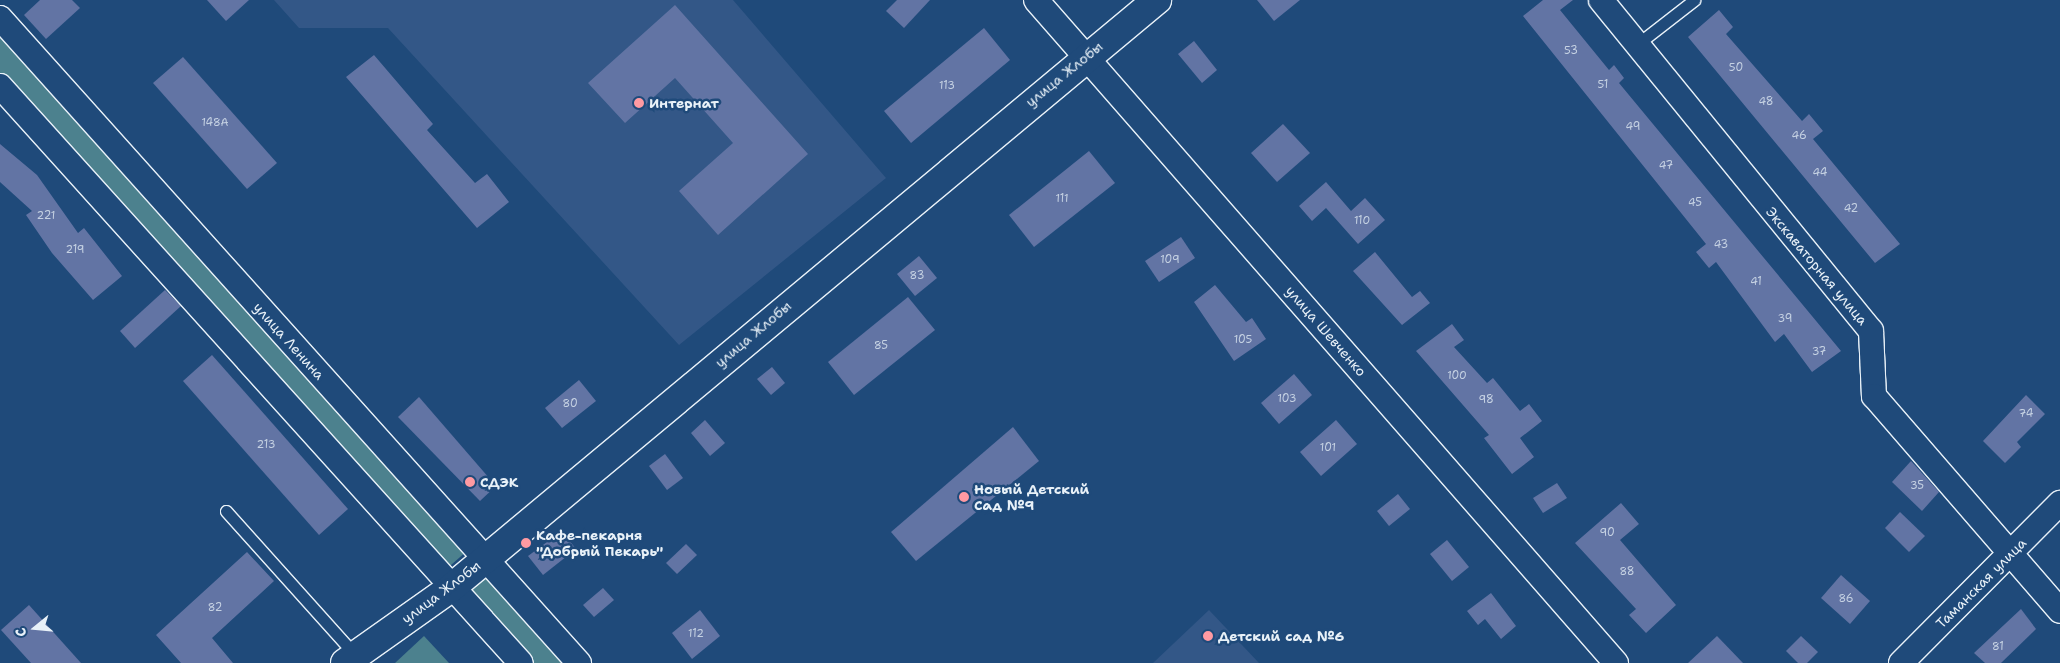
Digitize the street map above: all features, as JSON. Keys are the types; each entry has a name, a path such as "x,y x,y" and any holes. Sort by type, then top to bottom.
{"street":[{"name":"улица Шевченко","path":"1036,0 1616,663"},
{"name":"улица Жлобы","path":"350,659 451,588 1086,56 1157,0"},
{"name":"Экскаваторная улица","path":"1601,0 1635,46 1871,332 1874,396 2060,611"},
{"name":"улица Ленина","path":"0,18 484,560 579,663"},
{"path":"0,86 451,588 521,663"},
{"name":"Таманская улица","path":"1901,663 2060,503"}],"lane":[{"path":"1635,46 1694,0"},
{"path":"226,510 350,659"}],"shaded area":[{"name":"Интернат","path":"274,0 733,0 886,178 679,345 388,28 299,28"},
{"name":"Детский сад №6","path":"1209,610 1259,663 1153,663"}],"green space":[{"path":"0,20 477,542 442,573 0,81"},
{"path":"482,548 586,663 524,663 447,579"},
{"path":"424,636 449,663 395,663"}],"building":[{"path":"40,0 72,0 80,8 46,39 24,15"},
{"path":"207,0 249,0 226,21"},
{"path":"897,0 930,0 904,28 886,11"},
{"path":"1257,0 1300,0 1274,21"},
{"path":"1543,0 1573,0 1560,10 1609,70 1614,65 1624,78 1619,83 1841,351 1812,372 1784,334 1775,342 1716,262 1709,268 1696,252 1706,244 1523,16"},
{"path":"675,5 808,154 718,235 679,191 733,143 675,78 625,123 588,83"},
{"path":"1719,10 1733,27 1726,34 1802,121 1809,114 1823,131 1813,139 1900,244 1875,263 1688,37"},
{"path":"984,28 1010,60 911,143 884,111"},
{"path":"1194,41 1217,70 1202,83 1178,54"},
{"path":"374,55 433,124 427,130 475,183 487,174 509,202 477,228 346,77"},
{"path":"183,57 277,163 247,189 153,83"},
{"path":"1283,124 1310,153 1277,182 1251,153"},
{"path":"0,144 37,175 78,233 84,228 122,276 93,300 52,253 26,215 32,211 0,182"},
{"path":"1089,151 1115,183 1034,247 1009,215"},
{"path":"1326,182 1351,211 1365,198 1385,220 1358,244 1326,208 1312,221 1299,206"},
{"path":"1181,237 1195,258 1159,282 1145,261"},
{"path":"1375,252 1412,297 1420,291 1430,303 1402,325 1353,271"},
{"path":"919,256 937,278 915,296 897,274"},
{"path":"1215,285 1246,322 1252,318 1266,339 1234,361 1194,302"},
{"path":"165,290 181,306 135,348 120,331"},
{"path":"908,297 935,330 854,395 828,362"},
{"path":"1452,324 1464,340 1454,347 1487,383 1493,378 1520,411 1529,404 1542,421 1520,438 1534,457 1512,474 1484,438 1489,435 1416,351"},
{"path":"212,355 348,509 319,535 183,381"},
{"path":"772,367 785,383 771,395 757,379"},
{"path":"1294,374 1312,395 1279,424 1261,403"},
{"path":"579,380 596,401 562,428 545,408"},
{"path":"2026,395 2045,414 2017,442 2021,447 2005,463 1983,441"},
{"path":"419,397 496,486 480,501 398,417"},
{"path":"705,420 725,443 710,456 691,433"},
{"path":"1336,420 1357,444 1321,476 1300,452"},
{"name":"Новый Детский Сад №9","path":"1013,427 1039,461 916,561 891,532"},
{"path":"665,454 683,478 667,490 649,466"},
{"path":"1911,461 1939,492 1922,511 1892,482"},
{"path":"1557,483 1567,498 1543,513 1533,498"},
{"path":"1398,494 1410,509 1389,526 1377,511"},
{"path":"1621,503 1639,524 1620,540 1676,605 1646,633 1629,615 1636,609 1575,543"},
{"path":"1900,512 1925,536 1909,552 1885,528"},
{"path":"562,531 576,549 543,575 528,556"},
{"path":"1447,540 1469,567 1452,581 1430,554"},
{"path":"686,544 697,555 677,574 666,563"},
{"path":"247,552 274,581 212,638 233,663 181,663 156,635"},
{"path":"1841,575 1870,601 1850,624 1821,598"},
{"path":"603,588 614,600 594,617 583,605"},
{"path":"1491,593 1516,626 1501,639 1485,619 1478,625 1467,611"},
{"path":"29,605 81,663 31,663 1,630"},
{"path":"2021,609 2036,629 2001,663 1985,663 1974,653"},
{"path":"700,610 720,636 692,659 672,633"},
{"path":"1717,636 1743,663 1688,663"},
{"path":"1801,636 1818,652 1807,663 1798,663 1786,651"}],"place":[{"name":"Интернат","path":"639,103"},
{"name":"СДЭК","path":"470,482"},
{"name":"Новый Детский Сад №9","path":"964,497"},
{"name":"Кафе-пекарня \"Добрый Пекарь\"","path":"526,543"},
{"name":"Детский сад №6","path":"1208,636"}]}
